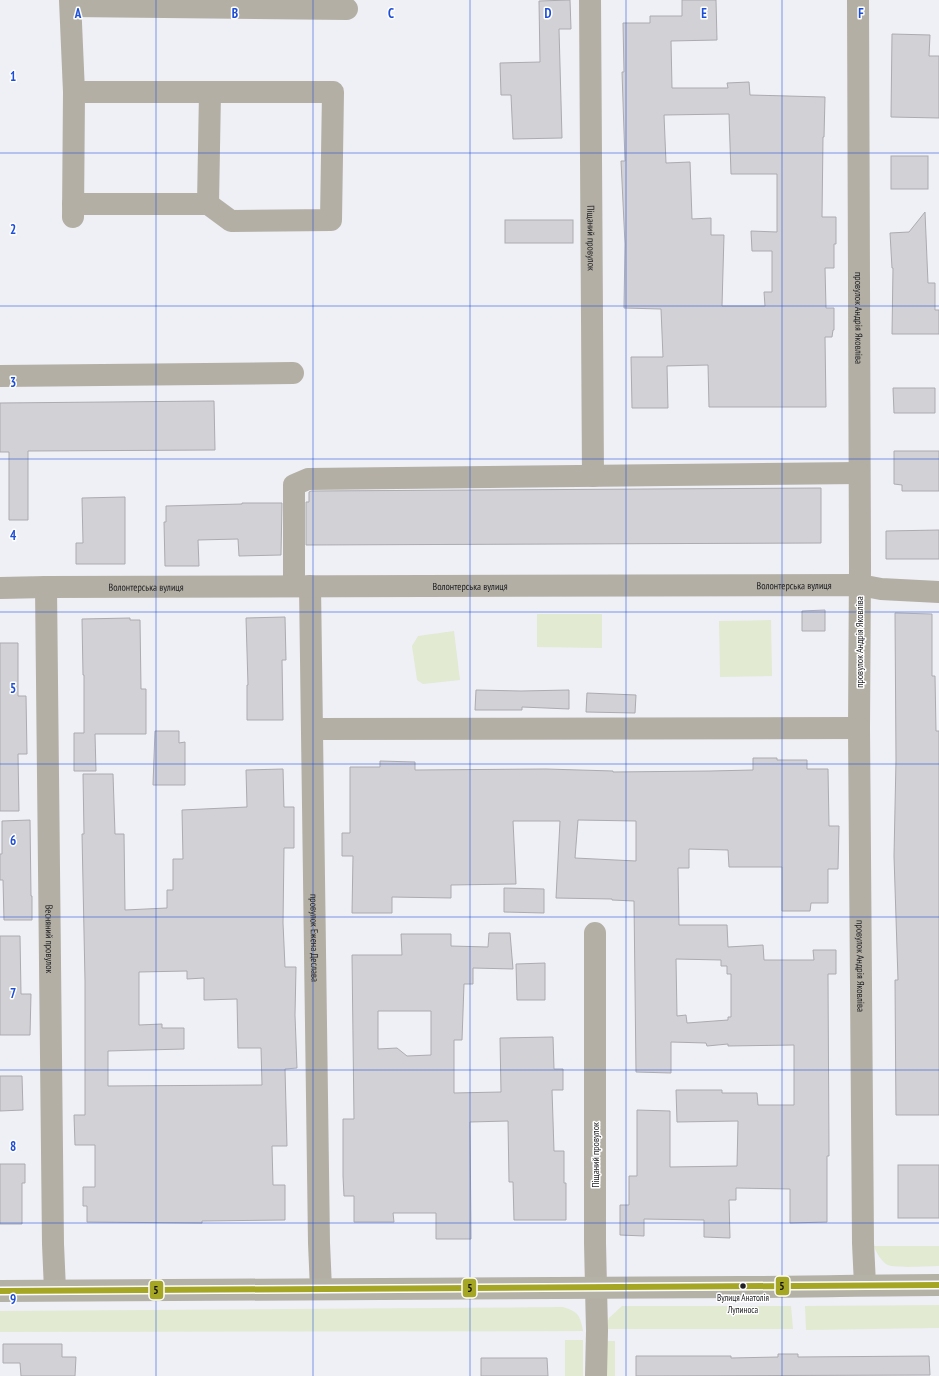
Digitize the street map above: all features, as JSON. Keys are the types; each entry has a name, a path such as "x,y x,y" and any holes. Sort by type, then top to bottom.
{"main road":[{"path":"0,1291 595,1286 743,1287 865,1284 939,1285"}],"street":[{"name":"Піщаний провулок","path":"590,0 593,476"},
{"name":"провулок Андрія Яковліва","path":"858,0 859,728 863,1219 865,1284"},
{"path":"74,92 333,92 331,220 231,221 208,204 73,211 74,92 71,3 347,9"},
{"path":"208,204 210,92"},
{"path":"0,376 293,373"},
{"path":"593,476 859,473"},
{"name":"провулок Ежена Деслава","path":"321,1289 312,729 294,485 308,479 593,476"},
{"name":"Волонтерська вулиця","path":"0,588 860,585 881,590 939,592"},
{"name":"Весняний провулок","path":"46,587 53,1244 55,1290"},
{"path":"312,729 859,728"},
{"name":"Піщаний провулок","path":"595,933 596,1376"}],"green space":[{"path":"537,614 602,614 602,648 537,647"},
{"path":"771,620 772,676 720,677 719,621"},
{"path":"454,631 460,680 423,684 417,680 412,646 418,636"},
{"path":"874,1246 939,1246 939,1266 890,1266 882,1260"},
{"path":"939,1305 939,1328 806,1330 805,1306"},
{"path":"622,1306 791,1306 793,1329 605,1329 609,1318"},
{"path":"563,1307 578,1315 583,1331 0,1332 0,1311"},
{"path":"565,1340 583,1340 583,1376 565,1376"},
{"path":"604,1341 615,1341 615,1376 604,1376"}],"building":[{"path":"570,0 571,29 559,29 562,138 513,139 511,95 501,95 500,63 540,62 539,1"},
{"path":"682,0 716,0 717,40 671,41 672,88 728,88 727,83 749,82 750,95 825,97 822,217 836,217 834,268 825,268 826,308 834,308 834,330 832,337 825,337 826,407 709,407 708,365 667,366 668,408 632,408 631,357 663,357 661,309 624,308 625,244 621,161 625,161 622,72 624,72 623,23 650,23 650,16 682,16","holes":["729,114 731,174 777,174 777,232 751,231 752,251 772,251 772,292 764,292 765,306 722,306 724,235 711,235 711,218 692,219 690,162 666,163 664,115"]},
{"path":"892,34 930,35 929,56 939,56 939,118 891,117"},
{"path":"891,156 928,156 928,189 891,189"},
{"path":"925,212 928,283 935,283 935,310 939,310 939,334 892,334 893,268 890,233 909,232"},
{"path":"505,220 573,220 573,243 505,243"},
{"path":"893,388 935,388 935,413 894,413"},
{"path":"214,401 215,450 28,451 28,520 9,520 9,452 0,452 0,403"},
{"path":"894,451 939,451 939,491 902,491 902,485 894,484"},
{"path":"821,488 821,543 306,545 306,502 309,502 309,492 311,491"},
{"path":"125,497 125,564 76,564 76,543 83,543 82,498"},
{"path":"282,503 281,555 239,556 238,539 198,540 199,566 165,566 164,522 166,522 166,506"},
{"path":"939,530 939,559 886,559 886,531"},
{"path":"825,610 825,631 802,631 802,611"},
{"path":"895,613 932,614 932,676 935,676 936,731 939,731 939,1115 896,1115 895,980 898,980 894,856 896,760"},
{"path":"285,617 286,660 282,660 283,720 247,720 248,685 246,618"},
{"path":"130,618 130,620 140,620 141,689 146,689 146,734 95,734 96,771 74,771 74,733 84,733 82,619"},
{"path":"0,643 18,643 18,696 26,696 27,754 18,754 19,811 0,811"},
{"path":"476,690 569,690 569,709 522,707 522,710 475,710"},
{"path":"587,693 636,695 635,713 586,712"},
{"path":"155,731 179,731 179,743 185,742 185,785 153,785"},
{"path":"753,758 807,760 807,769 828,769 829,826 839,826 838,869 828,869 828,903 811,903 810,911 782,911 782,867 729,867 728,850 689,849 689,868 678,868 679,925 727,925 728,947 763,945 764,960 814,960 813,950 836,950 836,974 828,974 829,1156 827,1156 827,1222 790,1223 790,1189 736,1188 736,1200 729,1200 730,1238 704,1237 704,1220 644,1219 644,1236 620,1235 620,1205 629,1205 629,1176 637,1176 637,1110 670,1111 670,1167 737,1166 738,1121 677,1122 676,1090 722,1090 722,1093 757,1093 758,1105 794,1105 794,1045 728,1046 728,1044 707,1046 706,1043 671,1042 671,1073 636,1072 634,901 556,898 560,821 513,821 516,884 451,885 451,898 392,897 392,913 352,913 353,856 342,856 342,833 350,833 350,767 380,767 380,761 415,762 415,770 546,769 613,772 753,770","holes":["578,820 636,821 636,861 575,858","676,959 721,960 721,966 727,966 727,974 731,974 731,1017 728,1017 728,1020 687,1023 686,1015 677,1016"]},
{"path":"283,769 284,807 294,807 294,848 284,848 283,923 285,967 296,967 295,1015 297,1068 285,1069 287,1146 272,1146 273,1185 285,1185 285,1220 202,1221 202,1223 87,1222 87,1206 83,1206 83,1187 95,1187 95,1145 75,1145 74,1115 85,1115 85,981 82,834 84,834 83,774 113,774 115,834 124,834 125,910 167,908 167,890 173,890 173,859 183,859 182,810 247,807 246,770","holes":["187,971 187,979 204,978 204,1000 237,999 238,1048 261,1048 262,1085 108,1086 108,1051 184,1049 184,1028 162,1028 162,1024 139,1025 139,972"]},
{"path":"30,820 32,920 4,920 3,880 0,880 2,821"},
{"path":"504,888 544,889 544,913 504,912"},
{"path":"489,933 510,933 513,969 473,968 473,984 464,984 462,1040 454,1040 454,1093 501,1092 500,1038 553,1037 554,1069 563,1069 563,1090 552,1090 554,1151 564,1151 566,1220 514,1220 513,1182 509,1182 508,1121 470,1122 471,1239 436,1239 436,1213 393,1213 394,1222 354,1222 354,1196 344,1196 343,1176 343,1119 354,1119 352,955 402,955 401,934 451,934 451,946 488,947","holes":["378,1011 431,1011 431,1055 407,1056 397,1048 378,1049"]},
{"path":"0,936 20,936 21,994 31,994 30,1035 0,1035"},
{"path":"545,963 545,1000 517,1000 516,964"},
{"path":"0,1076 22,1076 23,1110 0,1111"},
{"path":"0,1164 25,1164 25,1183 22,1183 22,1224 0,1224"},
{"path":"898,1165 939,1165 939,1218 898,1218"},
{"path":"3,1344 62,1344 62,1357 76,1357 75,1376 21,1376 20,1363 3,1363"},
{"path":"778,1354 798,1354 798,1357 929,1356 930,1375 636,1376 636,1356 731,1356 731,1358 778,1357"},
{"path":"481,1358 547,1358 548,1376 481,1376"}],"transit line":[{"name":"5","path":"0,1291 939,1285"}],"place":[{"name":"Вулиця Анатолія Лупиноса","path":"743,1286"}]}
